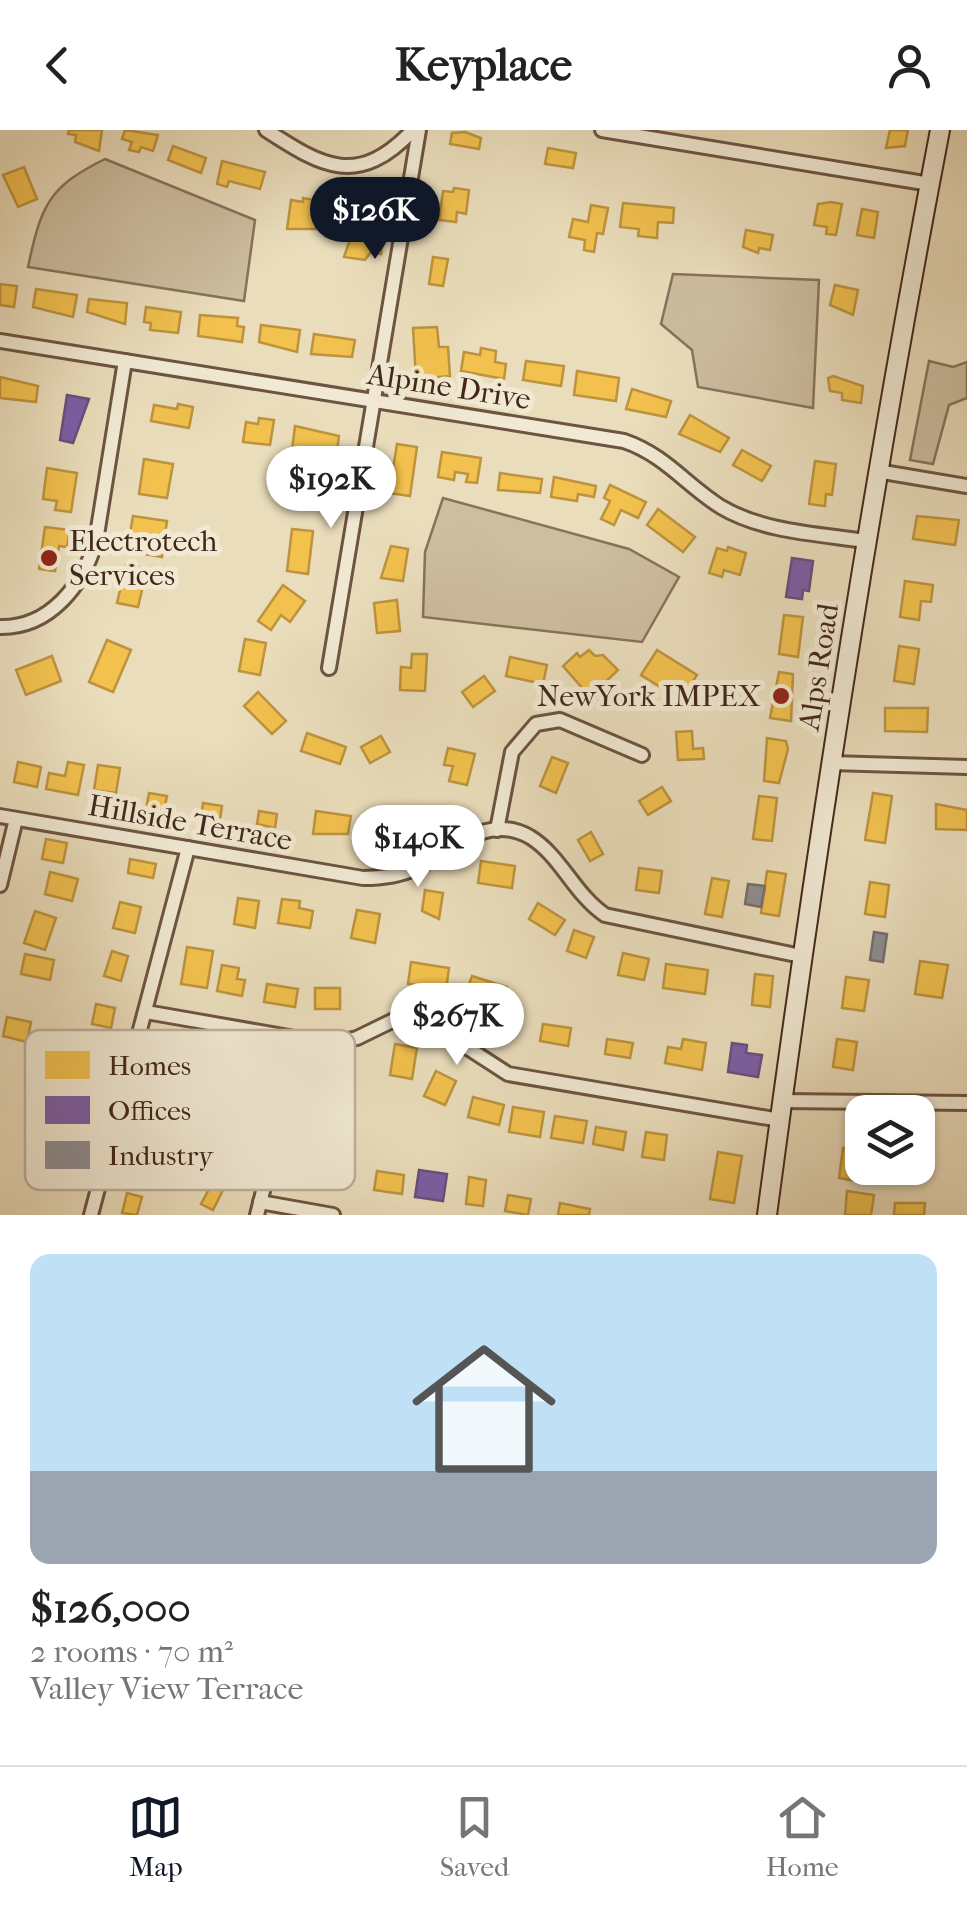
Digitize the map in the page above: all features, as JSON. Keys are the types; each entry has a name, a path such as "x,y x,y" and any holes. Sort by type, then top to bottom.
{"main road":[{"name":"Alps Road","path":"768,1215 801,956 866,541 940,130"}],"street":[{"path":"266,130 313,161 340,168 389,152 416,130"},
{"path":"329,668 416,130"},
{"path":"602,130 930,184"},
{"name":"Alpine Drive","path":"0,341 624,441 665,460 715,503 744,518 866,541"},
{"path":"0,628 22,626 52,610 87,566 96,542 125,361"},
{"path":"877,472 967,486"},
{"path":"642,756 560,720 536,724 512,752 497,830 517,831 543,847 579,894 605,914 801,956"},
{"path":"831,763 967,768"},
{"name":"Hillside Terrace","path":"0,816 380,878 416,868 464,838 497,830"},
{"path":"0,885 16,819"},
{"path":"141,1030 188,848"},
{"path":"146,1012 246,1030"},
{"path":"355,1037 396,1019 420,1018 508,1074 781,1111 967,1104"},
{"path":"91,1215 98,1190"},
{"path":"258,1208 333,1215"}],"shaded area":[{"path":"105,159 255,220 244,301 28,267 37,228 50,201 71,179"},
{"path":"673,274 819,280 813,408 698,387 692,350 661,324"},
{"path":"929,361 953,367 967,362 967,398 949,405 933,464 910,460"},
{"path":"443,498 629,549 679,577 642,642 423,617 425,552"}],"building: Homes":[{"path":"69,130 102,130 99,151 75,142 76,135 68,134"},
{"path":"125,130 158,135 153,151 141,147 139,152 129,150 132,142 122,139"},
{"path":"890,130 908,130 905,146 886,148"},
{"path":"465,132 481,138 479,149 450,144 452,133"},
{"path":"173,146 206,158 201,173 168,160"},
{"path":"548,148 576,153 573,168 545,164"},
{"path":"222,161 265,172 260,189 229,181 227,187 217,184"},
{"path":"24,167 37,199 18,207 3,175"},
{"path":"454,188 469,190 466,214 457,212 456,222 439,220 443,191 453,192"},
{"path":"303,198 320,201 316,229 287,229 291,200 303,202"},
{"path":"623,203 674,208 673,223 658,222 657,238 638,236 639,229 620,227"},
{"path":"818,204 842,204 836,235 826,234 827,227 814,225"},
{"path":"591,205 608,208 603,234 597,233 594,252 584,250 585,240 569,237 573,219 588,222"},
{"path":"862,209 878,212 874,238 857,235"},
{"path":"361,228 367,229 371,241 383,243 381,254 371,252 365,260 344,257 353,231 360,233"},
{"path":"746,230 773,235 770,250 759,248 758,253 743,247"},
{"path":"433,257 448,259 443,286 429,284"},
{"path":"0,284 17,286 14,307 0,305"},
{"path":"835,285 858,290 853,315 830,305"},
{"path":"36,289 77,295 73,317 33,307"},
{"path":"89,299 127,303 125,324 87,312"},
{"path":"146,307 181,312 178,333 150,330 151,323 144,322"},
{"path":"200,315 238,318 237,326 244,327 242,342 198,336"},
{"path":"261,325 300,330 297,352 259,342"},
{"path":"437,327 439,347 448,347 450,376 416,379 413,328"},
{"path":"314,334 355,340 352,357 311,354"},
{"path":"481,348 496,351 495,362 506,364 504,379 461,371 464,352 480,355"},
{"path":"526,361 564,366 561,386 523,380"},
{"path":"577,371 619,378 616,401 574,395"},
{"path":"833,376 863,386 861,403 842,400 842,393 830,391 828,378"},
{"path":"0,377 38,386 36,402 0,398"},
{"path":"632,389 671,401 666,417 626,409"},
{"path":"178,404 193,407 189,428 151,421 154,405 177,409"},
{"path":"690,415 729,438 720,452 679,434"},
{"path":"259,418 274,420 270,445 243,442 246,422 258,424"},
{"path":"295,426 339,436 335,467 318,465 320,451 307,449 305,461 291,458"},
{"path":"397,444 417,447 410,496 389,493"},
{"path":"742,450 771,466 762,481 733,465"},
{"path":"442,452 481,458 477,483 466,482 468,474 455,472 454,480 438,477"},
{"path":"144,459 173,464 167,498 139,494"},
{"path":"815,461 836,464 832,495 826,494 825,506 809,504"},
{"path":"47,468 77,473 71,512 55,510 57,501 43,499"},
{"path":"500,473 542,479 540,493 498,490"},
{"path":"554,477 596,486 594,497 578,494 577,501 551,497"},
{"path":"610,485 646,502 638,518 621,510 614,525 601,519 610,501 604,498"},
{"path":"658,509 695,537 683,552 647,525"},
{"path":"133,516 167,521 162,557 127,551"},
{"path":"917,516 959,520 955,545 913,539"},
{"name":"Electrotech Services","path":"45,527 70,530 67,547 59,546 55,571 39,569"},
{"path":"292,529 313,531 308,574 287,571"},
{"path":"391,546 408,549 403,581 381,578"},
{"path":"728,547 746,553 740,575 724,570 722,577 709,573 717,548 727,551"},
{"path":"126,565 147,569 138,607 117,603"},
{"path":"905,581 933,585 931,602 921,601 919,620 900,617"},
{"path":"283,585 305,601 290,622 281,615 271,630 258,621"},
{"path":"397,600 400,631 377,633 374,603"},
{"path":"784,615 803,617 798,657 779,654"},
{"path":"245,639 266,643 260,675 239,671"},
{"path":"107,640 131,650 113,692 89,682"},
{"path":"899,646 919,649 914,684 894,681"},
{"path":"589,650 595,656 603,655 618,670 590,697 563,666 577,653 580,657"},
{"path":"657,650 697,675 681,700 641,675"},
{"path":"412,654 427,654 425,691 400,690 401,667 411,668"},
{"path":"52,656 61,681 26,695 16,670"},
{"path":"510,657 547,665 543,684 506,676"},
{"name":"NewYork IMPEX","path":"779,672 793,674 791,721 770,718"},
{"path":"484,676 495,691 473,707 462,692"},
{"path":"258,692 286,721 272,734 244,706"},
{"path":"885,708 928,708 927,732 885,731"},
{"path":"692,731 693,749 703,748 704,759 678,760 676,732"},
{"path":"307,733 346,747 340,764 301,751"},
{"path":"381,736 390,752 370,763 361,747"},
{"path":"767,738 786,741 788,749 779,783 764,781"},
{"path":"448,748 475,754 467,785 449,781 453,766 444,765"},
{"path":"552,757 568,763 556,793 540,786"},
{"path":"18,762 41,767 37,787 14,782"},
{"path":"68,762 84,765 78,795 46,789 49,773 65,776"},
{"path":"98,765 120,768 116,793 94,790"},
{"path":"662,787 671,801 648,815 639,801"},
{"path":"149,793 167,796 162,819 145,815"},
{"path":"873,793 892,796 885,843 865,840"},
{"path":"759,796 777,798 772,841 753,839"},
{"path":"203,803 222,806 220,820 201,817"},
{"path":"936,804 967,810 967,830 936,829"},
{"path":"259,811 277,814 275,828 257,824"},
{"path":"316,811 351,816 348,834 313,834"},
{"path":"371,829 396,833 394,848 369,843"},
{"path":"591,832 603,854 590,861 578,840"},
{"path":"46,839 67,843 63,863 42,859"},
{"path":"130,859 156,864 153,878 128,873"},
{"path":"481,861 515,866 512,888 478,883"},
{"path":"639,868 662,871 659,893 636,890"},
{"path":"767,871 786,874 779,916 761,913"},
{"path":"50,872 78,879 72,901 45,894"},
{"path":"712,878 729,881 722,917 705,914"},
{"path":"870,882 889,885 885,917 865,914"},
{"path":"425,890 443,893 439,919 422,911"},
{"path":"238,898 259,901 255,928 234,924"},
{"path":"282,899 300,901 299,908 313,911 310,928 278,923"},
{"path":"120,902 141,907 135,933 113,928"},
{"path":"538,903 565,920 555,935 529,919"},
{"path":"357,910 380,914 375,943 351,938"},
{"path":"35,911 56,918 45,950 24,943"},
{"path":"574,930 594,937 586,958 567,951"},
{"path":"187,947 213,951 207,988 181,984"},
{"path":"112,951 128,956 121,981 104,976"},
{"path":"623,953 649,959 644,980 618,975"},
{"path":"25,954 54,960 50,980 21,974"},
{"path":"920,961 948,965 942,998 915,994"},
{"path":"411,962 449,968 446,990 408,984"},
{"path":"666,964 708,970 705,994 663,988"},
{"path":"222,965 239,968 237,979 245,980 242,996 217,991"},
{"path":"755,974 773,976 770,1007 752,1005"},
{"path":"472,976 507,987 500,1007 465,996"},
{"path":"846,977 869,980 864,1011 842,1008"},
{"path":"267,984 298,989 295,1007 264,1002"},
{"path":"315,988 340,988 340,1009 315,1009"},
{"path":"96,1004 115,1008 111,1028 92,1024"},
{"path":"7,1017 31,1022 29,1030 25,1030 25,1042 3,1036"},
{"path":"543,1024 571,1028 568,1046 540,1041"},
{"path":"607,1039 633,1043 630,1058 605,1054"},
{"path":"683,1039 706,1043 702,1070 665,1063 668,1047 681,1049"},
{"path":"837,1039 857,1042 853,1070 833,1067"},
{"path":"395,1044 417,1048 412,1079 390,1075"},
{"path":"436,1071 456,1081 445,1105 424,1096"},
{"path":"473,1097 504,1105 499,1125 468,1117"},
{"path":"513,1107 544,1112 540,1137 509,1132"},
{"path":"555,1116 587,1121 583,1143 551,1138"},
{"path":"596,1127 626,1132 623,1150 593,1144"},
{"path":"646,1132 667,1135 664,1160 642,1157"},
{"path":"843,1148 845,1148 845,1179 839,1178"},
{"path":"718,1152 742,1156 734,1203 710,1199"},
{"path":"377,1171 404,1175 402,1194 374,1190"},
{"path":"469,1177 486,1180 483,1206 466,1204"},
{"path":"208,1190 223,1190 213,1210 201,1204"},
{"path":"847,1191 874,1195 871,1215 845,1215"},
{"path":"127,1193 142,1197 137,1215 122,1213"},
{"path":"508,1195 531,1199 528,1215 505,1211"},
{"path":"560,1203 590,1209 589,1215 558,1215"},
{"path":"895,1203 925,1203 924,1215 894,1215"}],"building: Offices":[{"path":"67,395 89,399 73,443 60,440"},
{"path":"792,558 813,561 809,591 803,590 802,599 786,597"},
{"path":"732,1043 747,1045 746,1053 762,1055 758,1077 728,1072"},
{"path":"419,1170 447,1174 443,1201 415,1197"}],"building: Industry":[{"path":"748,884 765,886 761,907 745,904"},
{"path":"874,932 887,934 883,962 870,960"}],"place":[{"name":"Electrotech Services","path":"49,558"},
{"name":"NewYork IMPEX","path":"781,696"}]}
